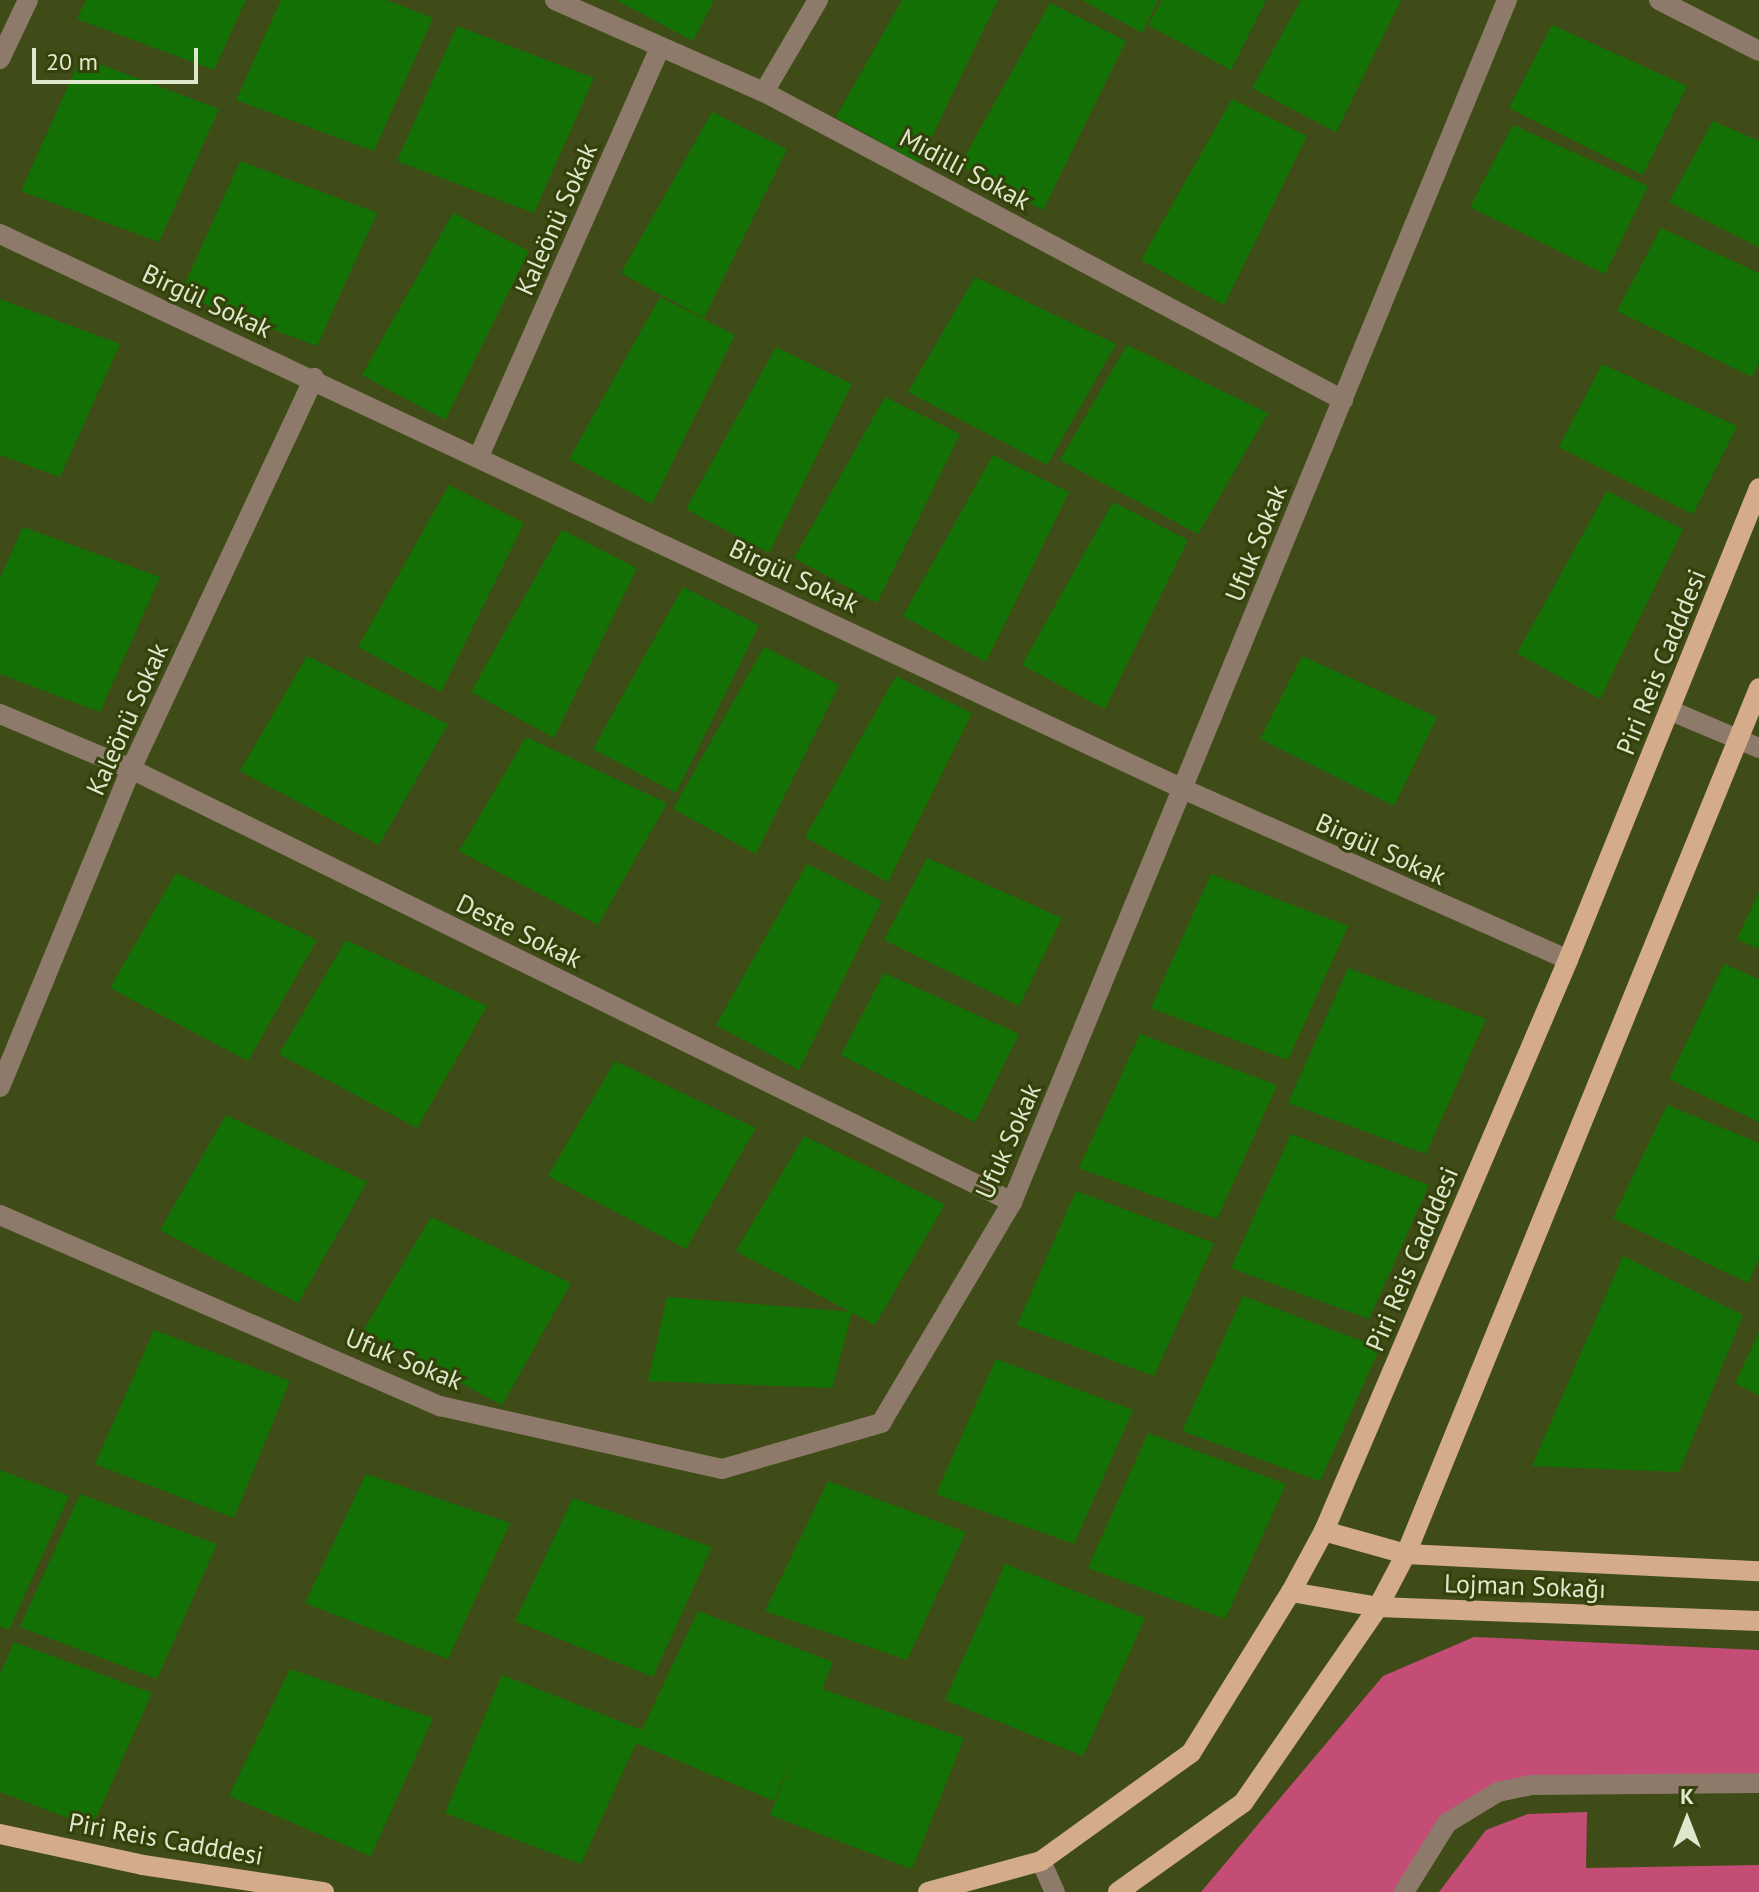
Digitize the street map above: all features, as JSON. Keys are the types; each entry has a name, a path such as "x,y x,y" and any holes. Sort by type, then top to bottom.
{"main road":[{"name":"Piri Reis Cadddesi","path":"928,1892 1041,1861 1191,1753 1291,1592 1324,1531 1568,960 1759,488"},
{"path":"1118,1892 1243,1803 1378,1607 1406,1554 1759,688"},
{"name":"Lojman Sokağı","path":"1324,1531 1406,1554 1759,1571"},
{"name":"Lojman Sokağı","path":"1291,1592 1378,1607 1759,1621"},
{"name":"Piri Reis Cadddesi","path":"0,1834 143,1865 324,1892"}],"street":[{"path":"0,59 28,0"},
{"name":"Midilli Sokak","path":"555,0 764,92 1343,400"},
{"path":"764,92 818,0"},
{"name":"Ufuk Sokak","path":"0,1215 440,1406 722,1469 881,1423 1012,1202 1507,0"},
{"path":"1659,0 1759,51"},
{"name":"Kaleönü Sokak","path":"479,456 660,47"},
{"name":"Birgül Sokak","path":"0,234 314,378 1183,789 1568,960"},
{"name":"Kaleönü Sokak","path":"0,1087 131,769 314,378"},
{"path":"1669,710 1759,748"},
{"name":"Deste Sokak","path":"0,714 131,769 1012,1202"},
{"path":"1404,1892 1447,1823 1498,1792 1530,1785 1759,1783"},
{"path":"1041,1861 1055,1892"}],"shaded area":[{"path":"1474,1637 1759,1650 1759,1783 1530,1785 1469,1805 1404,1892 1201,1892 1383,1676"},
{"path":"1587,1812 1586,1868 1759,1865 1759,1892 1439,1892 1486,1830 1528,1814"}],"building":[{"path":"86,0 246,0 214,70 77,19"},
{"path":"281,0 386,0 433,18 374,151 236,100"},
{"path":"616,0 714,0 693,41"},
{"path":"902,0 998,0 919,163 836,117"},
{"path":"1082,0 1158,0 1142,33"},
{"path":"1162,0 1266,0 1231,70 1148,25"},
{"path":"1301,0 1401,0 1336,132 1252,88"},
{"path":"1050,3 1126,41 1043,210 960,165"},
{"path":"1552,25 1687,86 1643,175 1509,108"},
{"path":"457,26 594,78 534,213 397,161"},
{"path":"81,57 219,109 159,242 21,191"},
{"path":"1232,99 1307,136 1224,305 1141,260"},
{"path":"712,112 787,149 704,318 621,273"},
{"path":"1713,121 1759,141 1759,247 1669,202"},
{"path":"1513,125 1648,186 1605,274 1470,207"},
{"path":"240,161 377,213 317,346 180,295"},
{"path":"453,213 529,251 445,420 362,375"},
{"path":"1661,228 1759,273 1759,363 1752,377 1617,311"},
{"path":"975,277 1116,344 1047,465 908,392"},
{"path":"660,297 735,335 652,504 569,459"},
{"path":"0,299 120,344 60,477 0,455"},
{"path":"1127,345 1268,413 1198,534 1060,460"},
{"path":"776,347 852,384 769,553 686,509"},
{"path":"1602,364 1737,426 1693,514 1559,447"},
{"path":"885,397 960,434 877,603 794,558"},
{"path":"993,455 1069,492 986,662 903,616"},
{"path":"449,485 524,523 441,692 358,647"},
{"path":"1607,491 1683,529 1600,699 1517,653"},
{"path":"1113,502 1188,540 1105,709 1022,665"},
{"path":"23,527 160,577 100,712 0,674 0,578"},
{"path":"562,530 637,568 554,738 471,692"},
{"path":"683,587 759,625 676,793 593,749"},
{"path":"764,647 839,685 756,854 673,809"},
{"path":"307,656 448,724 379,845 240,771"},
{"path":"1302,656 1437,717 1394,806 1260,739"},
{"path":"896,676 972,713 888,882 805,837"},
{"path":"526,737 667,803 598,925 459,851"},
{"path":"927,858 1062,918 1019,1006 884,940"},
{"path":"807,864 882,901 799,1070 716,1025"},
{"path":"176,873 317,940 248,1061 110,988"},
{"path":"1211,874 1348,926 1288,1060 1151,1008"},
{"path":"1759,892 1759,949 1737,939"},
{"path":"346,940 487,1006 417,1128 279,1054"},
{"path":"1724,964 1759,979 1759,1122 1669,1079"},
{"path":"1348,968 1486,1019 1426,1154 1288,1103"},
{"path":"884,973 1019,1034 975,1122 841,1055"},
{"path":"1140,1034 1277,1085 1217,1219 1079,1168"},
{"path":"615,1061 756,1128 686,1249 548,1176"},
{"path":"1667,1105 1759,1143 1759,1259 1748,1283 1613,1218"},
{"path":"226,1115 367,1182 298,1303 160,1230"},
{"path":"1291,1134 1429,1185 1369,1319 1231,1268"},
{"path":"804,1136 945,1204 875,1325 736,1251"},
{"path":"1076,1191 1214,1243 1154,1376 1017,1325"},
{"path":"431,1217 571,1283 502,1405 363,1331"},
{"path":"1623,1256 1743,1315 1679,1472 1532,1466"},
{"path":"1243,1296 1380,1348 1320,1481 1182,1431"},
{"path":"667,1297 852,1312 832,1388 648,1381"},
{"path":"154,1330 290,1381 234,1518 95,1464"},
{"path":"1759,1332 1759,1395 1735,1383"},
{"path":"996,1359 1133,1410 1074,1544 936,1494"},
{"path":"1148,1433 1286,1484 1225,1619 1088,1568"},
{"path":"0,1470 69,1496 9,1630 0,1626"},
{"path":"366,1474 510,1523 448,1659 305,1603"},
{"path":"828,1481 966,1532 907,1660 765,1611"},
{"path":"80,1494 217,1544 157,1679 20,1627"},
{"path":"573,1498 712,1547 653,1677 515,1621"},
{"path":"1005,1564 1145,1618 1083,1756 945,1700"},
{"path":"698,1611 833,1662 822,1689 964,1738 912,1869 770,1815 796,1749 774,1801 636,1743 581,1864 445,1813 502,1675 642,1730"},
{"path":"14,1642 152,1693 92,1827 0,1792 0,1674"},
{"path":"290,1669 433,1718 371,1856 229,1796"}]}
